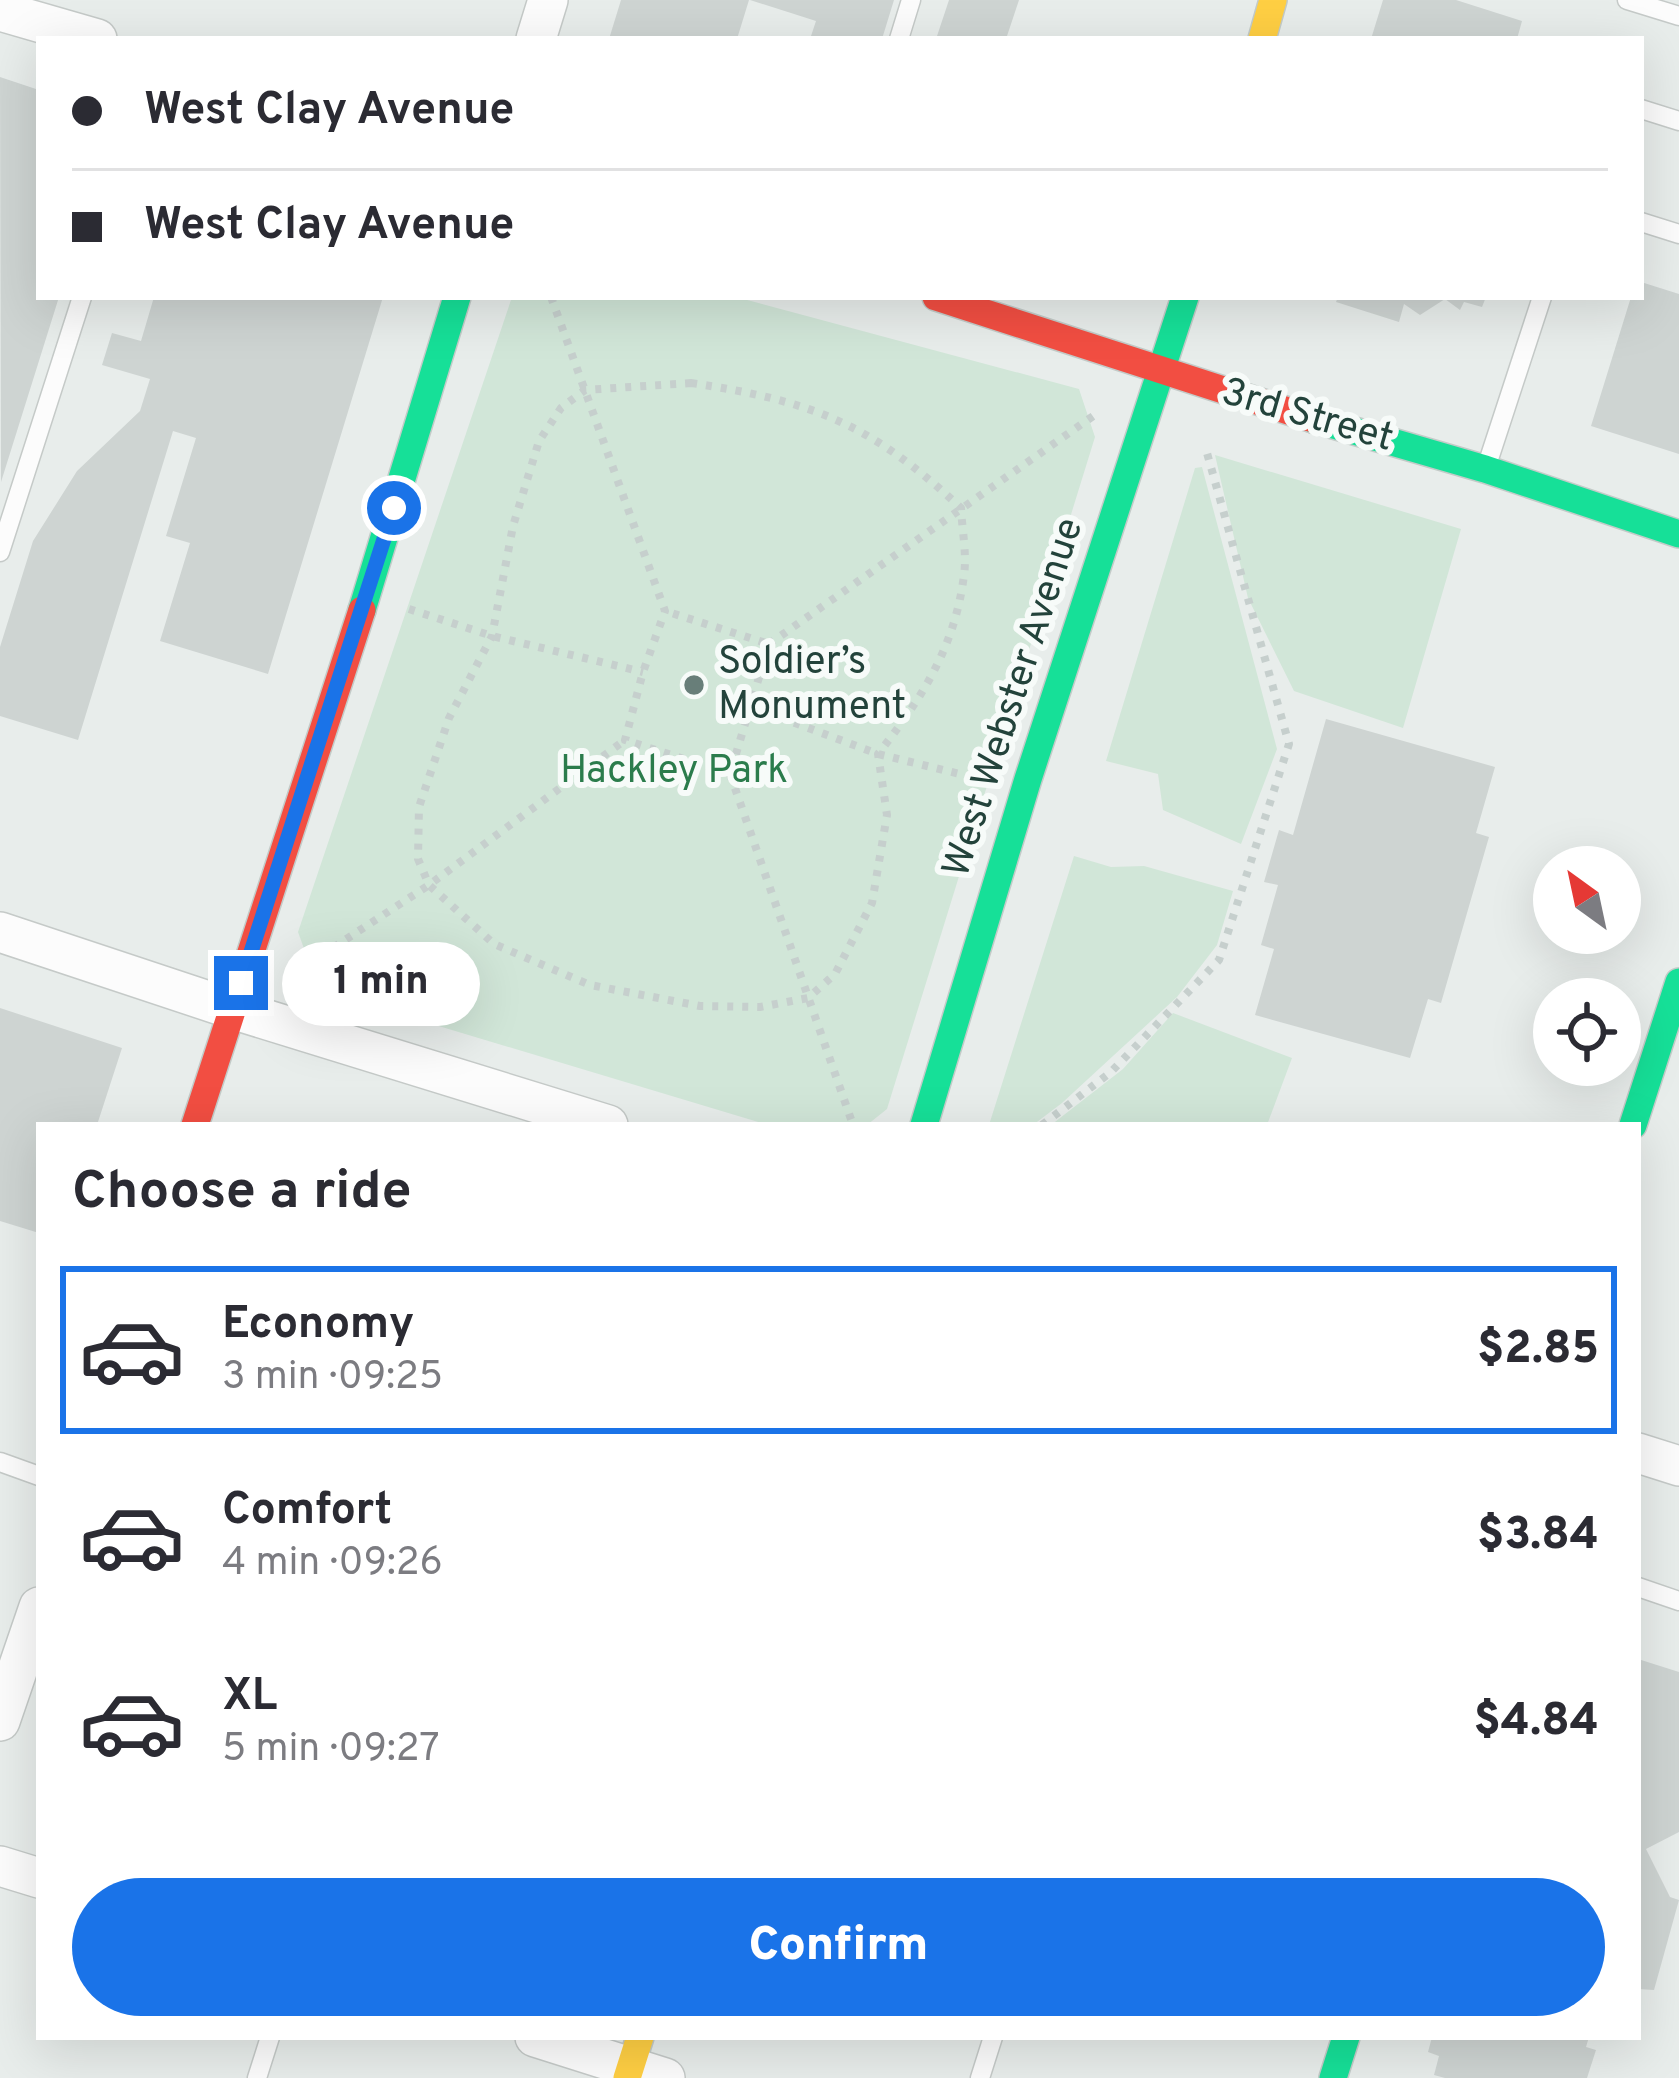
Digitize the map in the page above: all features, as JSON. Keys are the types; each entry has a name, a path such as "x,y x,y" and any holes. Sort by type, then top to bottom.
{"street":[{"path":"40,0 116,36"},
{"path":"537,36 548,0"},
{"path":"1263,36 1273,0"},
{"path":"0,11 87,36"},
{"path":"196,1122 368,593 456,300"},
{"name":"3rd Street","path":"945,300 1161,373 1485,469 1679,534"},
{"name":"West Webster Avenue","path":"925,1122 1028,779 1184,300"},
{"path":"0,932 564,1118"},
{"path":"1634,1122 1679,982"},
{"path":"1641,1454 1679,1466"},
{"path":"0,1721 36,1615"},
{"path":"0,1866 36,1877"},
{"path":"546,2040 641,2065"},
{"path":"1334,2078 1345,2040"}],"lane":[{"path":"900,36 911,0"},
{"path":"1627,0 1679,16"},
{"path":"1644,110 1679,121"},
{"path":"1644,223 1679,234"},
{"path":"0,552 81,300"},
{"path":"1485,469 1541,300"},
{"path":"0,1462 36,1475"},
{"path":"1641,1588 1679,1601"},
{"path":"257,2078 269,2040"},
{"path":"980,2078 992,2040"}],"path":[{"path":"296,972 429,885 625,740 665,611 552,300"},
{"path":"691,383 772,395 861,428 961,508 965,573 947,645 923,697 878,754 887,815 872,903 835,974 808,998 760,1007 700,1006 590,986 494,944 429,885 418,859 419,807 449,718 492,636 513,526 539,441 561,408 585,389 691,383"},
{"path":"853,1122 730,774 769,644 1096,414"},
{"path":"1046,1122 1111,1072 1219,960 1289,745 1204,446"},
{"path":"409,609 492,636 643,671"},
{"path":"665,611 769,644"},
{"path":"752,707 878,754 976,778"},
{"path":"625,740 730,774"}],"green space":[{"name":"Hackley Park","path":"511,300 747,300 1079,389 1095,437 887,1109 871,1122 758,1122 319,990 298,932"},
{"path":"1215,455 1461,529 1403,728 1294,691 1248,598"},
{"path":"1202,467 1277,749 1241,844 1163,810 1158,774 1106,761 1195,468"},
{"path":"1074,856 1111,867 1144,866 1233,891 1217,945 1177,997 1037,1122 990,1122"},
{"path":"1173,1013 1292,1058 1268,1122 1055,1122 1123,1069"}],"building":[{"path":"621,0 749,0 738,36 610,36"},
{"path":"750,0 894,0 883,36 811,36 816,21"},
{"path":"949,0 1019,0 1007,36 937,36"},
{"path":"1383,0 1456,0 1522,21 1518,36 1372,36"},
{"path":"0,77 36,89 36,300 58,300 1,482"},
{"path":"1644,283 1679,294 1679,454 1591,426 1630,300 1644,300"},
{"path":"153,300 382,300 268,674 160,641 190,543 166,536 196,438 173,431 78,740 0,716 0,647 33,541 77,471 140,411 150,379 102,365 112,333 141,341"},
{"path":"1443,300 1420,315 1404,304 1399,322 1336,302"},
{"path":"1446,300 1485,300 1482,307 1464,302 1460,310"},
{"path":"1326,719 1495,767 1476,833 1489,837 1441,1003 1428,999 1410,1058 1255,1015 1274,949 1261,945 1278,885 1264,882 1279,830 1293,835"},
{"path":"0,1008 122,1048 98,1122 36,1122 36,1232 0,1221"},
{"path":"1641,1660 1679,1672 1679,1832 1646,1849 1670,1897 1679,1900 1654,1990 1641,1989"},
{"path":"1431,2040 1588,2040 1586,2047 1596,2050 1587,2078 1445,2078 1434,2075 1439,2056 1428,2052"}],"traffic: fast":[{"path":"362,610 456,300"},
{"path":"925,1122 1028,779 1184,300"},
{"path":"1313,419 1485,469 1679,534"},
{"path":"1634,1122 1679,982"},
{"path":"1333,2078 1345,2040"}],"traffic: slow":[{"path":"1263,36 1273,0"},
{"path":"627,2078 639,2040"}],"traffic: jam":[{"path":"945,300 1313,419"},
{"path":"196,1122 362,610"}],"place":[{"name":"Soldier’s Monument","path":"694,685"}],"route":[{"path":"241,983 394,508"}]}
